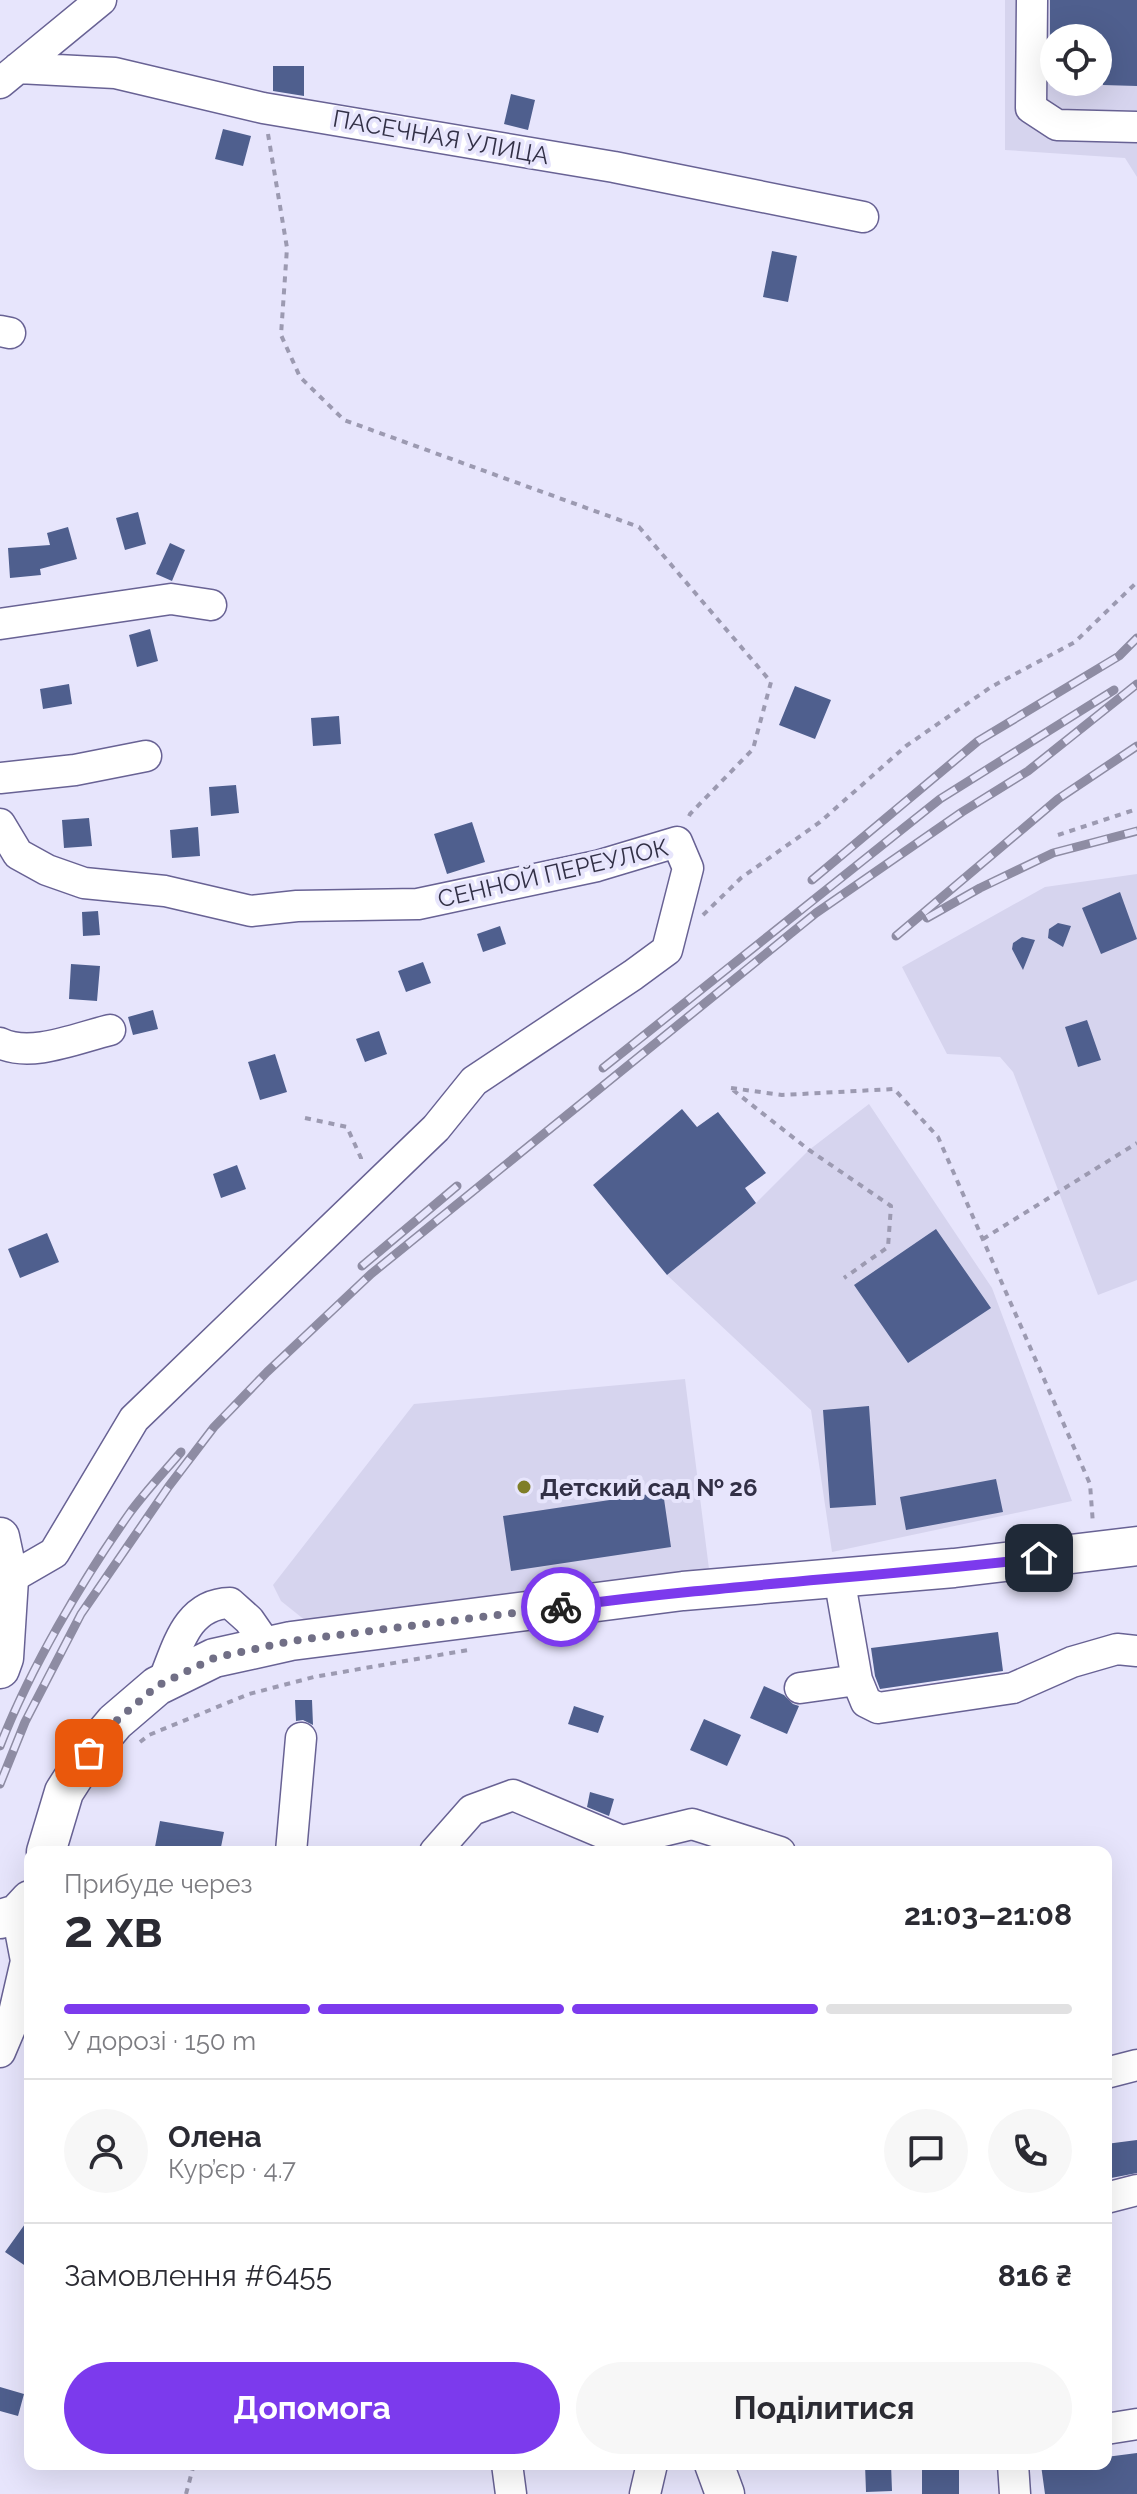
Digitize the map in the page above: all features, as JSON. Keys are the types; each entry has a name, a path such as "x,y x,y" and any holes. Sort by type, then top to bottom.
{"main road":[{"path":"0,1537 9,1579 4,1658 0,1669"},
{"path":"48,1846 64,1792 89,1753 115,1722 162,1684 214,1658 267,1646 683,1591 954,1568 1137,1546"},
{"path":"716,2470 725,2494"}],"street":[{"path":"5,78 101,0"},
{"path":"1032,0 1031,108 1057,125 1137,127"},
{"name":"ПАСЕЧНАЯ УЛИЦА","path":"5,78 115,73 263,108 614,167 863,217"},
{"path":"0,624 171,599 211,605"},
{"path":"0,778 75,770 146,756"},
{"name":"СЕННОЙ ПЕРЕУЛОК","path":"0,824 18,854 47,870 84,883 165,891 251,911 297,906 418,904 597,866 677,842 688,868 667,950 474,1081 436,1128 134,1419 54,1553 9,1579"},
{"path":"0,1043 15,1050 110,1030"},
{"path":"839,1577 857,1680 866,1702 878,1708 1013,1688 1072,1662 1117,1649 1137,1651"},
{"path":"162,1684 194,1616 213,1604 230,1603 249,1620 267,1646"},
{"path":"800,1688 857,1680"},
{"path":"292,1846 301,1738"},
{"path":"440,1846 472,1810 513,1795 622,1841 692,1824 761,1846"},
{"path":"19,1915 24,1948"},
{"path":"13,2040 24,1973"},
{"path":"1112,2071 1137,2065"},
{"path":"1112,2196 1137,2190"},
{"path":"1112,2428 1137,2424"},
{"path":"508,2470 511,2494"},
{"path":"645,2494 651,2470"},
{"path":"1013,2470 1015,2494"},
{"path":"1029,2470 1031,2494"}],"path":[{"path":"263,108 287,248 281,335 300,377 344,420 639,527 771,682 753,749 690,814 677,842"},
{"path":"698,919 741,878 820,822 906,746 991,687 1075,642 1137,582"},
{"path":"1058,835 1137,809"},
{"path":"844,1278 888,1247 891,1206 809,1150 731,1088 782,1095 894,1089 938,1137 1090,1484 1095,1551"},
{"path":"305,1118 347,1127 361,1158 361,1199"},
{"path":"983,1239 1137,1143"},
{"path":"137,1745 149,1735 249,1694 314,1677 480,1648"},
{"path":"186,2494 192,2470"}],"shaded area":[{"path":"1005,0 1137,0 1137,177 1125,158 1005,150"},
{"path":"1137,874 1137,1280 1098,1295 1013,1072 1000,1057 947,1054 902,967 1045,887"},
{"path":"869,1104 992,1288 1072,1501 832,1552 811,1410 667,1275 756,1203 809,1150"},
{"name":"Детский сад № 26","path":"685,1379 709,1569 306,1621 281,1601 273,1585 414,1404"}],"building":[{"path":"1050,0 1137,0 1137,86 1112,85 1112,24 1050,24"},
{"path":"273,66 304,66 304,96 273,91"},
{"path":"511,94 535,100 528,130 504,124"},
{"path":"223,129 251,136 243,166 215,159"},
{"path":"772,251 797,256 788,302 763,297"},
{"path":"138,512 146,544 125,550 116,518"},
{"path":"68,527 77,559 40,569 41,575 10,578 8,548 50,545 47,533"},
{"path":"170,543 185,550 172,581 156,574"},
{"path":"150,629 158,661 137,667 129,635"},
{"path":"69,684 72,704 43,709 40,689"},
{"path":"795,686 831,700 815,739 779,725"},
{"path":"339,716 341,744 313,746 311,718"},
{"path":"236,785 239,813 211,816 209,787"},
{"path":"89,818 92,846 64,848 62,820"},
{"path":"472,822 485,862 447,874 434,834"},
{"path":"198,827 200,856 172,858 170,830"},
{"path":"1120,892 1137,939 1101,954 1082,908"},
{"path":"98,911 100,935 83,936 82,912"},
{"path":"1058,923 1071,926 1063,947 1048,938 1049,929"},
{"path":"500,926 506,944 483,952 477,934"},
{"path":"1022,937 1035,940 1023,970 1012,949 1013,943"},
{"path":"423,962 431,983 406,992 398,971"},
{"path":"71,964 100,966 97,1001 69,999"},
{"path":"153,1010 158,1029 133,1035 128,1017"},
{"path":"1087,1020 1101,1060 1078,1067 1065,1027"},
{"path":"379,1031 387,1054 365,1062 356,1039"},
{"path":"275,1054 287,1092 260,1100 248,1062"},
{"path":"682,1109 697,1127 718,1112 766,1173 745,1188 756,1203 667,1275 593,1185"},
{"path":"237,1165 246,1189 221,1198 213,1174"},
{"path":"936,1229 991,1308 908,1363 854,1285"},
{"path":"47,1233 59,1262 20,1278 8,1249"},
{"path":"869,1406 876,1505 830,1508 823,1410"},
{"path":"996,1479 1003,1512 906,1530 900,1497"},
{"path":"663,1492 671,1547 511,1571 503,1516"},
{"path":"998,1632 1003,1671 880,1689 871,1648"},
{"path":"764,1686 799,1706 787,1734 750,1718"},
{"path":"295,1700 312,1700 313,1725 303,1720 296,1721"},
{"path":"574,1706 604,1716 598,1733 568,1724"},
{"path":"704,1719 741,1735 727,1766 690,1750"},
{"path":"590,1792 614,1799 609,1816 587,1807"},
{"path":"160,1821 224,1832 221,1846 155,1846"},
{"path":"1137,2140 1137,2173 1112,2178 1112,2143"},
{"path":"24,2225 24,2265 5,2252"},
{"path":"0,2387 24,2394 18,2416 0,2411"},
{"path":"1137,2453 1137,2494 1045,2494 1042,2470 1112,2470 1112,2456"},
{"path":"865,2470 891,2470 892,2491 866,2492"},
{"path":"922,2470 959,2470 959,2494 922,2494"}],"railway":[{"path":"812,880 978,741 1119,656 1137,638"},
{"path":"0,1784 25,1722 81,1614 169,1486 214,1427 267,1372 371,1274 816,913 962,812 1028,771 1137,684"},
{"path":"603,1068 940,799 1114,690"},
{"path":"896,936 1058,799 1137,746"},
{"path":"927,918 1053,853 1137,831"},
{"path":"362,1266 457,1186"},
{"path":"0,1746 41,1657 75,1597 129,1514 181,1452"}],"way so far":[{"path":"89,1753 115,1722 157,1686 214,1658 291,1641 561,1607"}],"place":[{"name":"Детский сад № 26","path":"524,1487"}],"route":[{"path":"561,1607 683,1591 1039,1558"}]}
